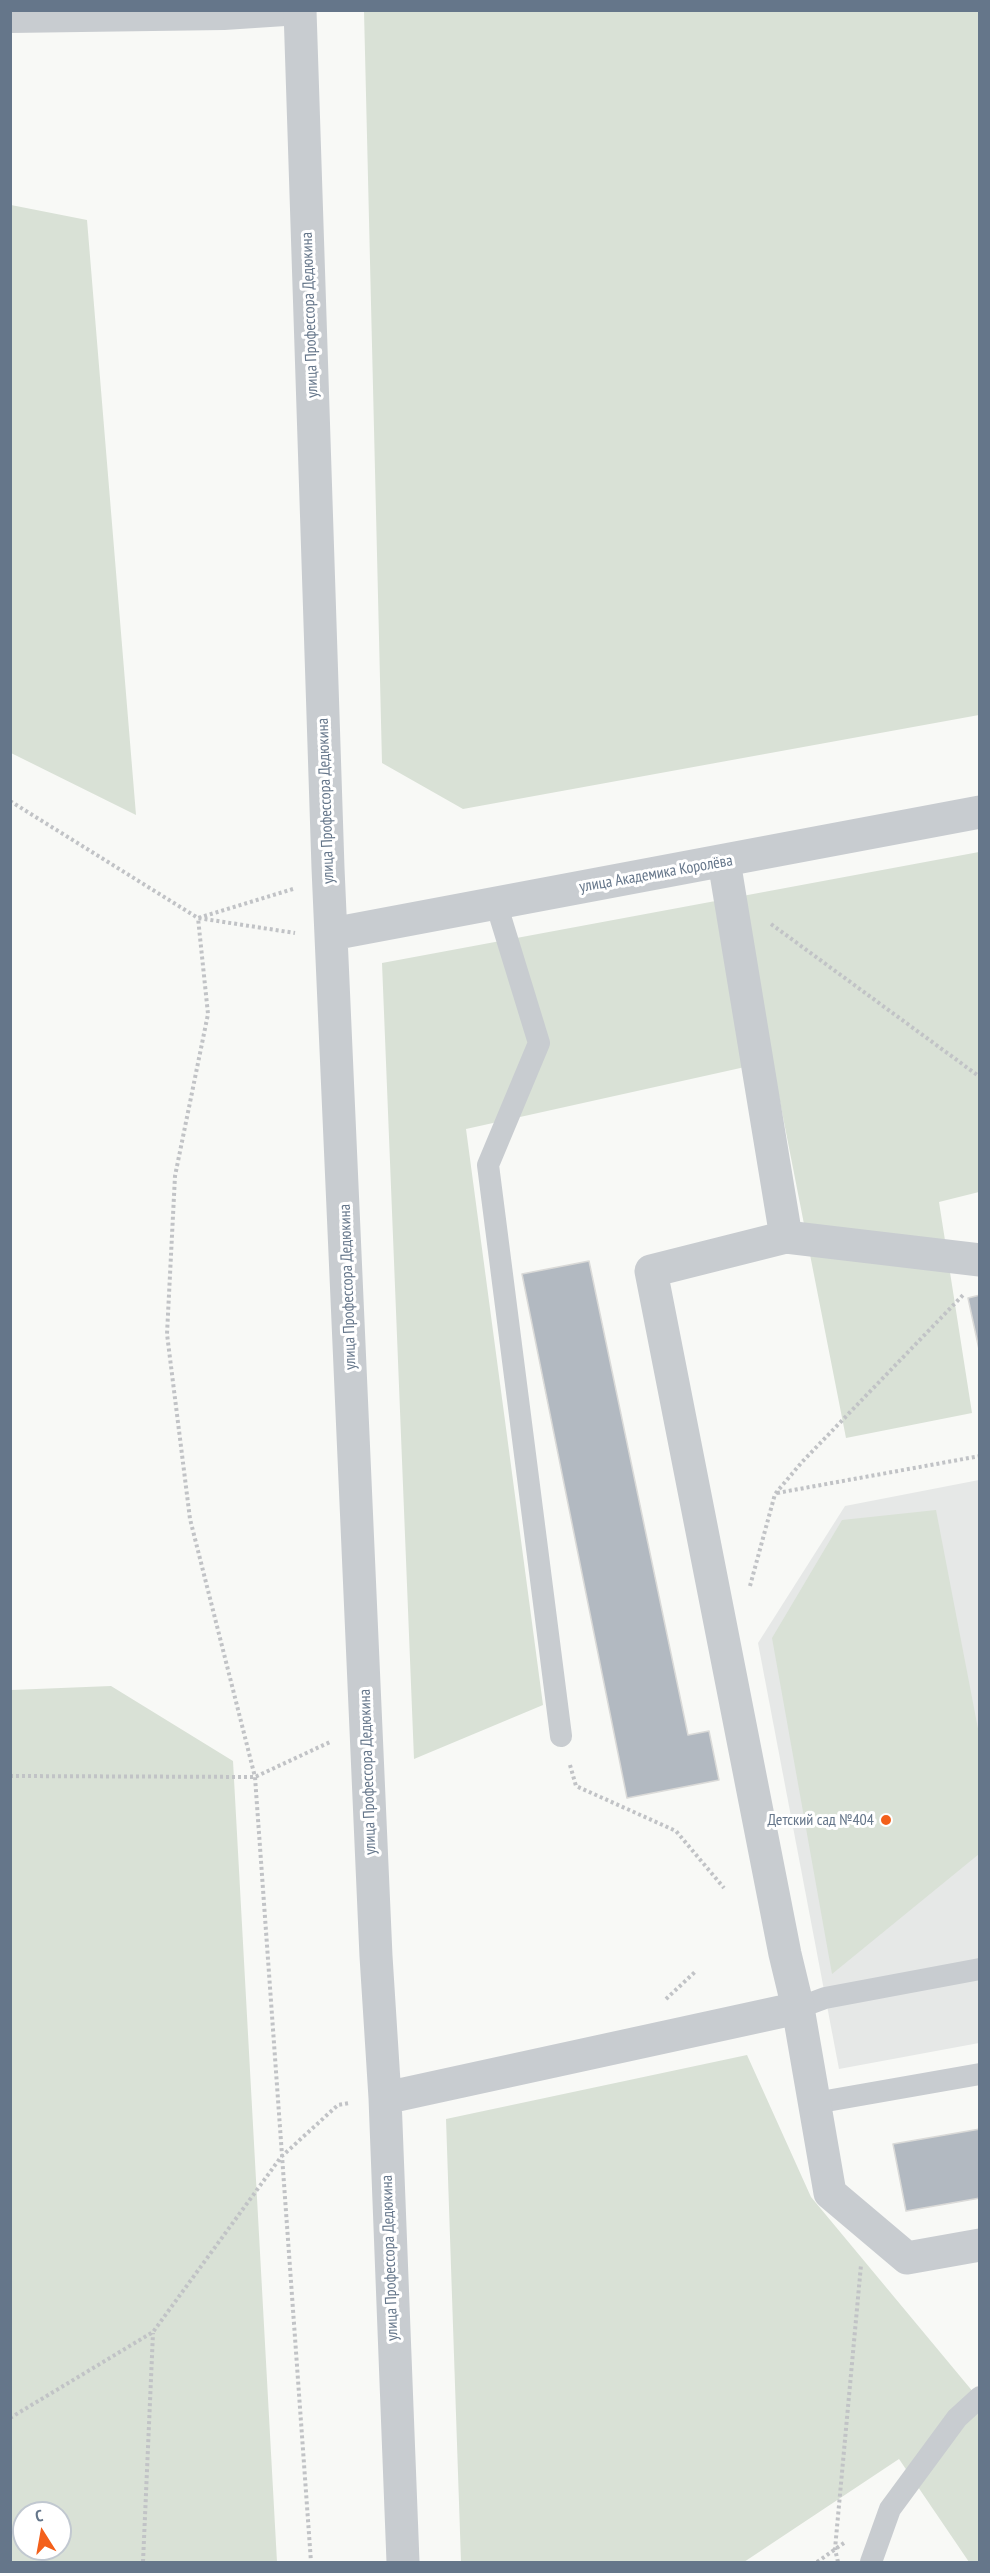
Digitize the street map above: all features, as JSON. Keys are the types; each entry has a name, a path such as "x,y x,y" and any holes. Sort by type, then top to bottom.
{"street":[{"name":"улица Профессора Дедюкина","path":"300,12 332,934 404,2562"},
{"name":"улица Академика Королёва","path":"332,934 980,812"},
{"path":"724,861 786,1237"},
{"path":"975,1273 786,1237 651,1271 785,1954 798,2008 830,2193 907,2258 980,2245"},
{"path":"385,2098 798,2008"}],"lane":[{"path":"10,22 89,15 225,19 300,12"},
{"path":"496,903 539,1043 488,1165 561,1736"},
{"path":"798,2008 825,1998 980,1969"},
{"path":"815,2103 980,2074"},
{"path":"871,2562 890,2509 957,2418 980,2397"}],"path":[{"path":"10,801 198,918 296,934"},
{"path":"198,918 295,889"},
{"path":"730,893 980,1077"},
{"path":"198,918 208,1014 175,1176 167,1334 190,1519 255,1777 311,2562"},
{"path":"747,1596 775,1494 975,1273"},
{"path":"775,1494 980,1456"},
{"path":"561,1736 576,1786 676,1831 724,1888"},
{"path":"10,1776 255,1777 330,1742"},
{"path":"10,2418 153,2332 281,2157 338,2105"},
{"path":"838,2562 835,2550 865,2222"},
{"path":"143,2562 153,2332"}],"shaded area":[{"path":"364,11 979,11 979,715 463,809 382,763"},
{"path":"11,205 87,220 136,815 11,753"},
{"path":"979,852 979,1192 939,1202 972,1413 846,1438 772,1061 466,1129 543,1705 414,1759 382,963"},
{"name":"Детский сад №404","path":"979,1480 979,2043 839,2069 758,1643 845,1506"},
{"name":"Детский сад №404","path":"936,1510 979,1734 979,1854 832,1974 772,1638 842,1520"},
{"path":"111,1686 233,1761 277,2562 11,2562 11,1690"},
{"path":"747,2055 811,2197 979,2399 979,2562 969,2562 899,2459 744,2562 461,2562 446,2119"}],"building":[{"path":"589,1261 688,1735 709,1731 719,1780 627,1798 522,1274"},
{"path":"980,1295 980,1354 968,1298"},
{"path":"980,2129 980,2198 906,2211 893,2144"}],"place":[{"name":"Детский сад №404","path":"886,1820"}]}
